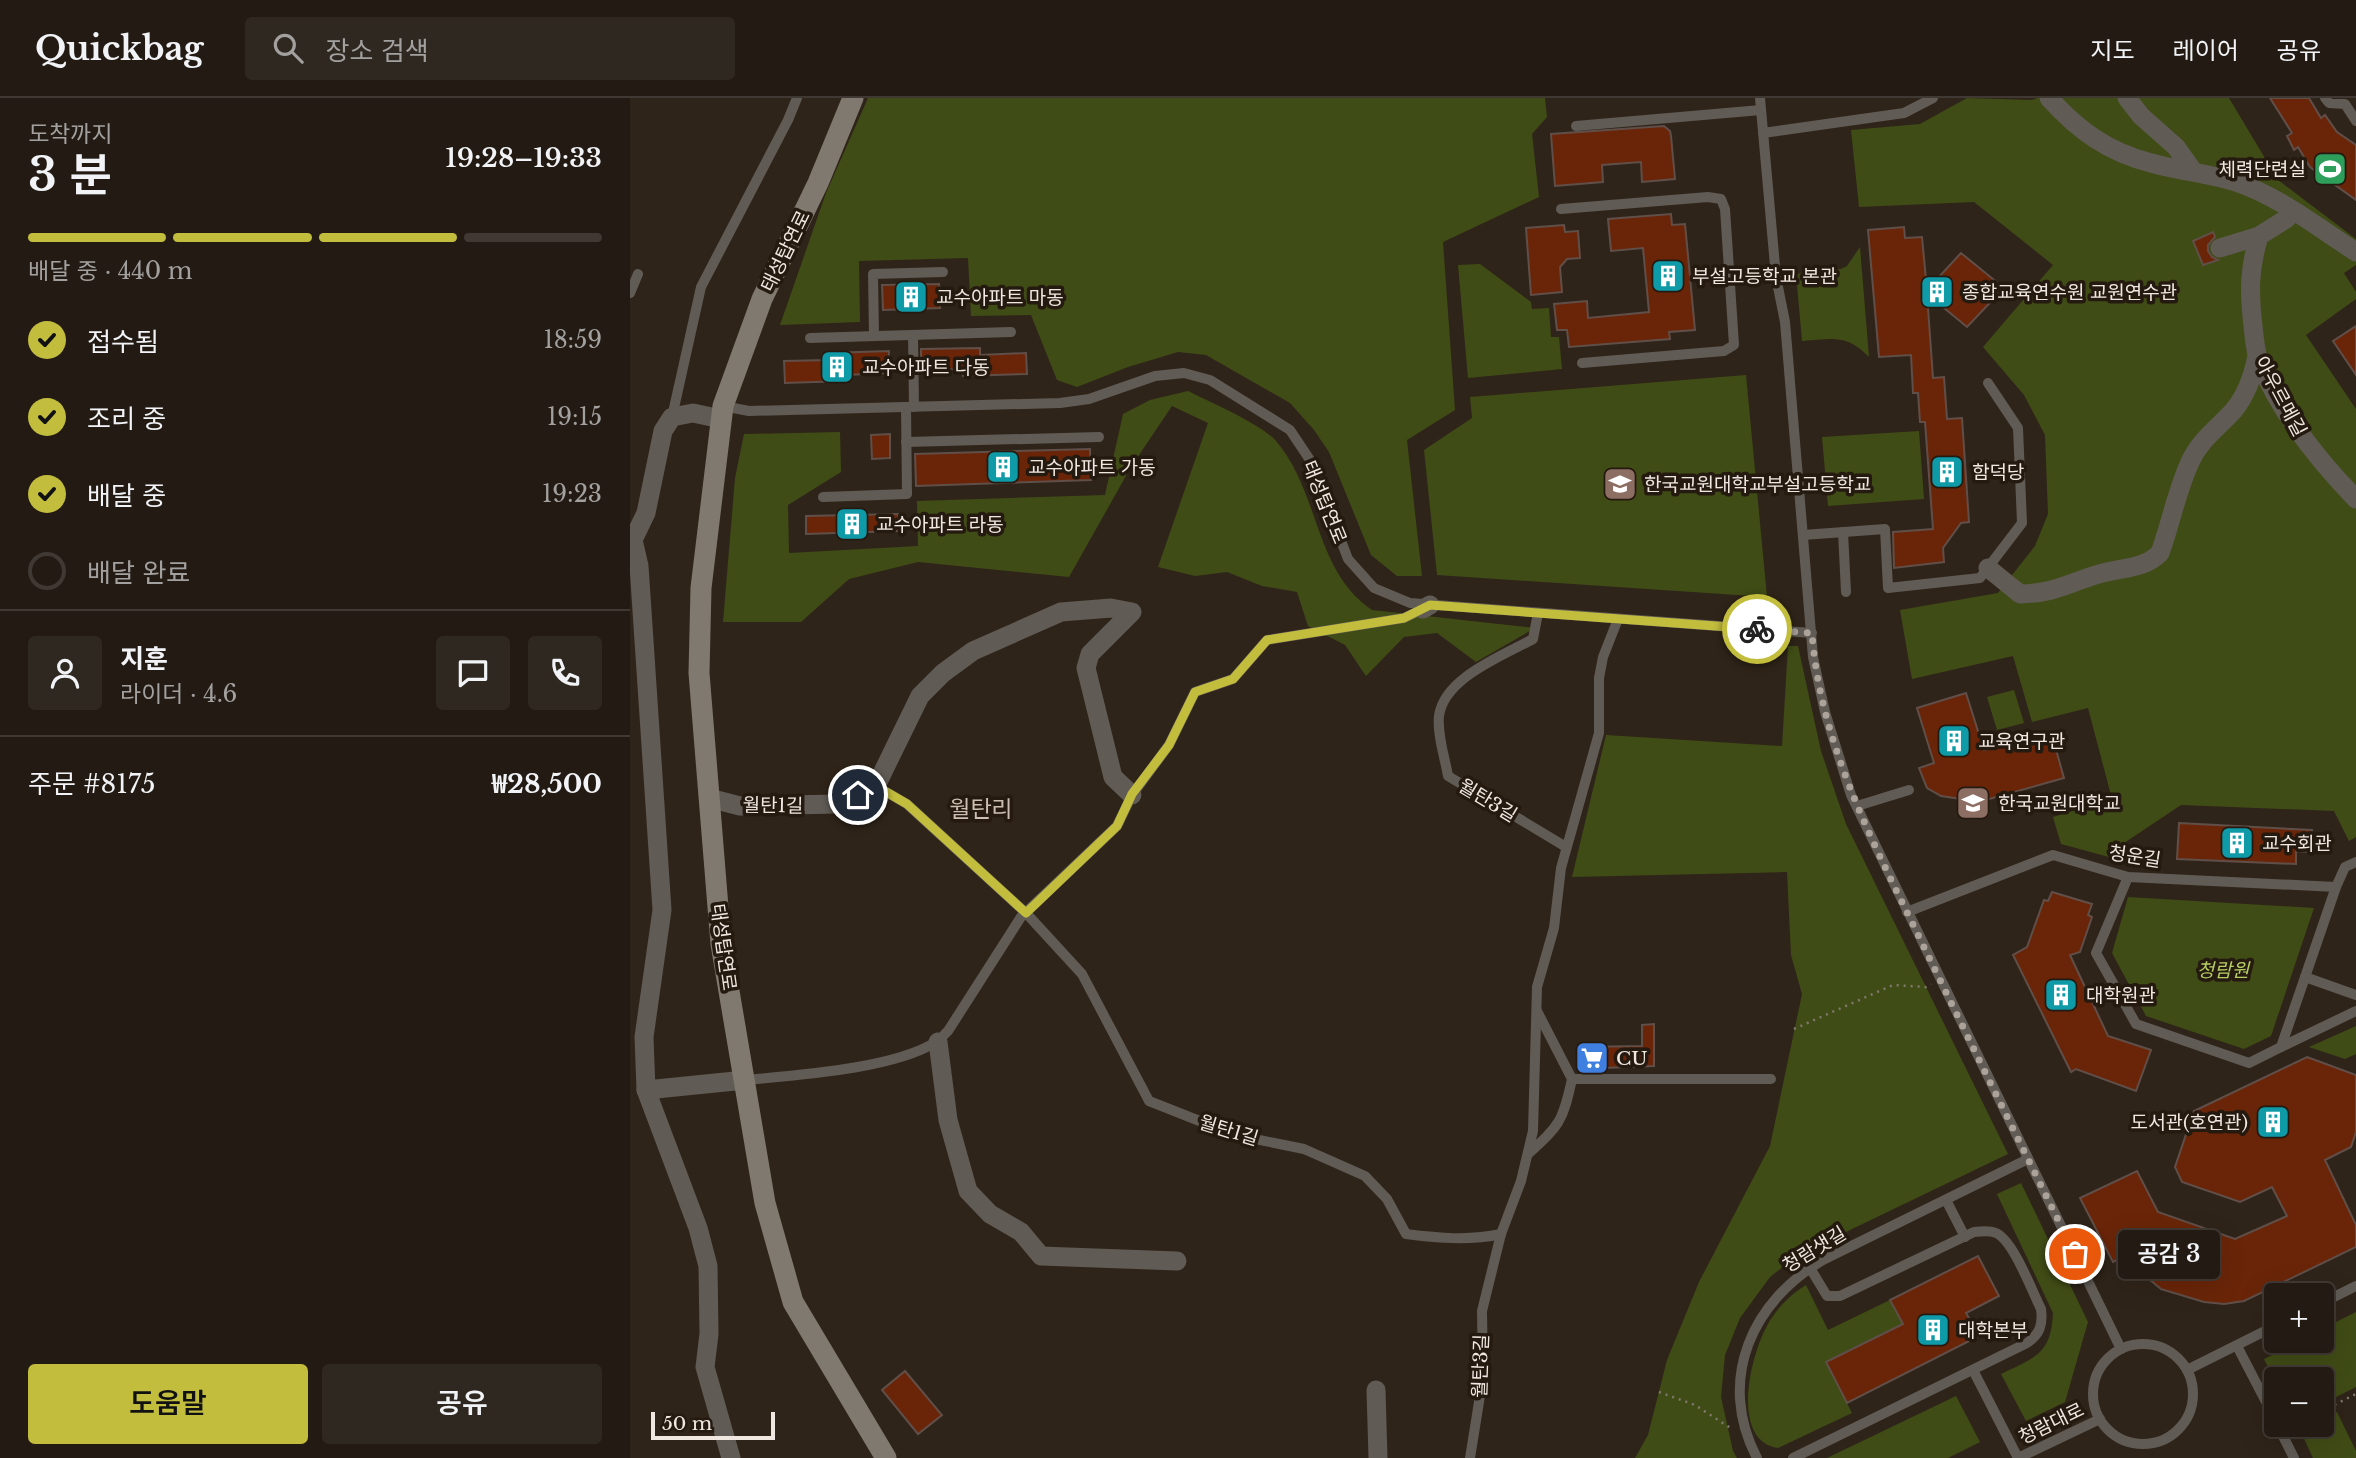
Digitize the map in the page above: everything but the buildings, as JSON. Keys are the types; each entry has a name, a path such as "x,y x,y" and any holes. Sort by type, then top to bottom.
{"main road":[{"name":"태성탑연로","path":"853,98 818,183 762,299 722,412 702,588 699,673 721,944 765,1203 793,1303 886,1458"}],"street":[{"path":"2049,98 2092,139 2151,163 2234,181 2274,197 2356,252"},
{"path":"2127,98 2141,116 2176,147 2193,172"},
{"path":"2220,248 2259,236 2287,219 2294,211"},
{"name":"아우르메길","path":"2259,236 2249,282 2257,356 2306,442 2356,499"},
{"path":"1988,568 2020,594 2061,589 2095,575 2151,562 2160,553 2191,461 2202,442 2243,397 2249,386 2257,356"},
{"path":"722,412 672,416 663,431 646,513 631,540 639,566 662,910 644,1037 646,1090 698,1228 708,1266 709,1334 705,1367 732,1458"},
{"path":"876,786 920,696 943,673 973,651 1061,612 1111,608 1132,612 1090,654 1086,668 1112,777 1132,794"},
{"name":"월탄1길","path":"709,798 740,806 839,804 876,786"},
{"path":"938,1042 948,1120 968,1191 990,1214 1021,1232 1041,1256 1177,1261"},
{"path":"646,1090 745,1080"},
{"path":"1376,1391 1378,1458"}],"lane":[{"path":"672,416 701,287 797,98"},
{"path":"1760,98 1776,277 1785,322 1813,657 1825,712 1857,806 2121,1349"},
{"path":"1763,133 1904,113 1933,98"},
{"path":"2325,98 2329,103 2345,104 2356,121"},
{"path":"1576,126 1760,110"},
{"path":"1561,209 1708,197 1720,199 1725,209 1734,345 1729,350 1581,363"},
{"path":"874,336 873,274 943,272"},
{"path":"630,293 638,274"},
{"path":"1730,279 1776,277"},
{"path":"810,338 1011,332"},
{"path":"824,497 907,494 906,442 913,335"},
{"name":"태성탑연로","path":"722,412 1060,403 1089,399 1155,376 1184,373 1210,380 1290,430 1310,460 1348,559 1374,588 1410,603 1427,607 1812,633"},
{"path":"1803,535 1885,529 1888,588 1980,578 2022,523 2018,428 1988,383"},
{"path":"906,442 1099,437"},
{"path":"1843,532 1846,592"},
{"path":"745,1080 888,1061 938,1042 1026,913 1117,826 1132,794 1169,745 1195,692 1233,679 1267,640 1404,618 1427,607"},
{"name":"월탄3길","path":"1538,613 1533,639 1468,674 1442,702 1439,720 1448,776 1566,848"},
{"name":"월탄3길","path":"1470,1458 1483,1377 1482,1311 1501,1234 1521,1181 1533,1131 1537,987 1554,928 1561,868 1599,733 1599,678 1603,657 1618,619"},
{"name":"월탄1길","path":"876,786 907,804 1026,913 1082,974 1149,1101 1235,1135 1304,1149 1365,1176 1387,1199 1406,1234 1479,1239 1501,1234"},
{"path":"1857,806 1909,790"},
{"name":"청운길","path":"1907,912 2053,855 2128,877 2336,887"},
{"path":"2281,1047 2336,887 2345,867 2356,862"},
{"path":"2128,877 2096,953 2136,1024 2249,1063 2356,1011"},
{"path":"2305,977 2356,995"},
{"path":"1528,1155 1552,1133 1565,1113 1572,1079 1536,1010"},
{"path":"1572,1079 1771,1079"},
{"name":"청람샛길","path":"1757,1458 1748,1441 1740,1413 1740,1370 1747,1348 1768,1309 1783,1289 1810,1268 2028,1159"},
{"path":"1946,1200 1965,1237"},
{"path":"1793,1458 2035,1337 2040,1331 2042,1320 2041,1308 2004,1239 1997,1233 1982,1231 1965,1237 1840,1296 1827,1296 1810,1268"},
{"path":"2334,1297 2356,1286"},
{"path":"2187,1370 2264,1332"},
{"path":"2151,1344 2170,1351 2187,1370 2193,1382 2194,1402 2187,1421 2174,1435 2156,1444 2136,1444 2117,1438 2099,1419 2094,1406 2093,1387 2099,1368 2113,1353 2131,1345 2151,1344"},
{"path":"2236,1346 2264,1399"},
{"path":"1973,1370 2018,1458"},
{"name":"청람대로","path":"2018,1458 2099,1419"},
{"path":"2284,1437 2294,1458"}],"path":[{"path":"1794,1029 1893,985 1926,987 1940,980"},
{"path":"1659,1392 1713,1415 1748,1441"},
{"path":"2334,1405 2356,1394"}],"green space":[{"path":"868,98 1545,98 1547,117 1532,134 1539,197 1443,242 1455,410 1407,440 1422,576 1397,576 1371,555 1329,452 1290,403 1206,355 1178,352 1128,367 1077,387 1057,380 1031,315 971,316 968,258 859,261 860,322 780,325 826,193"},
{"path":"1967,98 2229,98 2278,180 2356,239 2356,265 2344,273 2356,292 2356,299 2306,335 2356,409 2356,837 2349,841 2334,811 2181,805 2124,843 2120,860 2061,844 2053,817 2112,799 2088,708 2032,722 2013,656 1912,679 1900,610 1998,593 2035,546 2048,514 2045,435 2024,395 1983,347 2053,265 1974,202 1859,207 1851,130 1920,124"},
{"path":"1860,247 1869,357 1846,341 1802,341 1796,274 1841,269 1847,266"},
{"path":"1480,264 1531,302 1532,309 1549,308 1551,337 1559,337 1562,369 1468,378 1458,265"},
{"path":"1746,375 1767,597 1437,575 1424,450 1472,418 1470,397"},
{"path":"1188,391 1247,421 1276,441 1301,483 1339,574 1353,594 1372,610 1535,628 1476,662 1437,633 1404,637 1366,676 1345,645 1308,626 1297,592 1262,586 1227,572 1195,576 1158,567 1208,423 1172,406 1131,467 1069,577 918,562 849,579 801,622 723,622 735,478 744,434 840,432 841,472 788,505 789,553 918,546 917,501 1105,495 1123,414 1150,400"},
{"path":"1919,431 1924,499 1828,506 1822,437"},
{"path":"1788,646 1798,646 1821,751 1846,824 2008,1154 1798,1255 1770,1277 1740,1318 1725,1355 1721,1397 1737,1458 1635,1458 1648,1435 1667,1360 1699,1282 1770,1146 1802,994 1791,955 1787,872 1572,877 1606,735 1782,746"},
{"path":"2014,690 2024,723 1997,730 1987,697"},
{"name":"청람원","path":"2128,897 2314,908 2271,1036 2244,1049 2146,1016 2112,953"},
{"path":"2356,1026 2356,1054 2345,1059 2309,1047"},
{"path":"2021,1183 2088,1322 2065,1402 2026,1421 2001,1374 2032,1358 2045,1346 2052,1327 2053,1313 1997,1194"},
{"path":"1806,1285 1828,1330 1890,1300 1903,1324 1826,1362 1852,1413 1778,1448 1763,1442 1753,1429 1748,1394 1751,1374 1771,1318 1784,1302"},
{"path":"2356,1312 2356,1387 2334,1398 2334,1367 2268,1367 2264,1359 2276,1353 2334,1353 2334,1323"},
{"path":"1956,1396 1980,1442 1948,1458 1827,1458"},
{"path":"2337,1412 2356,1451 2356,1458 2313,1458 2303,1437 2334,1437 2334,1414"}],"way so far":[{"path":"1757,629 1812,633 1813,657 1825,712 1851,795 2075,1254"}],"place":[{"name":"체력단련실","path":"2330,169"},
{"name":"부설고등학교 본관","path":"1668,276"},
{"name":"종합교육연수원 교원연수관","path":"1937,292"},
{"name":"교수아파트 마동","path":"911,297"},
{"name":"교수아파트 다동","path":"837,367"},
{"name":"교수아파트 가동","path":"1003,467"},
{"name":"함덕당","path":"1947,472"},
{"name":"한국교원대학교부설고등학교","path":"1620,484"},
{"name":"교수아파트 라동","path":"852,524"},
{"name":"교육연구관","path":"1954,741"},
{"name":"한국교원대학교","path":"1973,803"},
{"name":"교수회관","path":"2237,843"},
{"name":"대학원관","path":"2061,995"},
{"name":"CU","path":"1592,1058"},
{"name":"도서관(호연관)","path":"2273,1122"},
{"name":"공감 3","path":"2075,1254"},
{"name":"대학본부","path":"1933,1330"}],"district":[{"name":"월탄리","path":"981,809"}],"route":[{"path":"858,795 876,786 907,804 1026,913 1117,826 1132,794 1169,745 1195,692 1233,679 1267,640 1404,618 1430,605 1757,629"}]}
